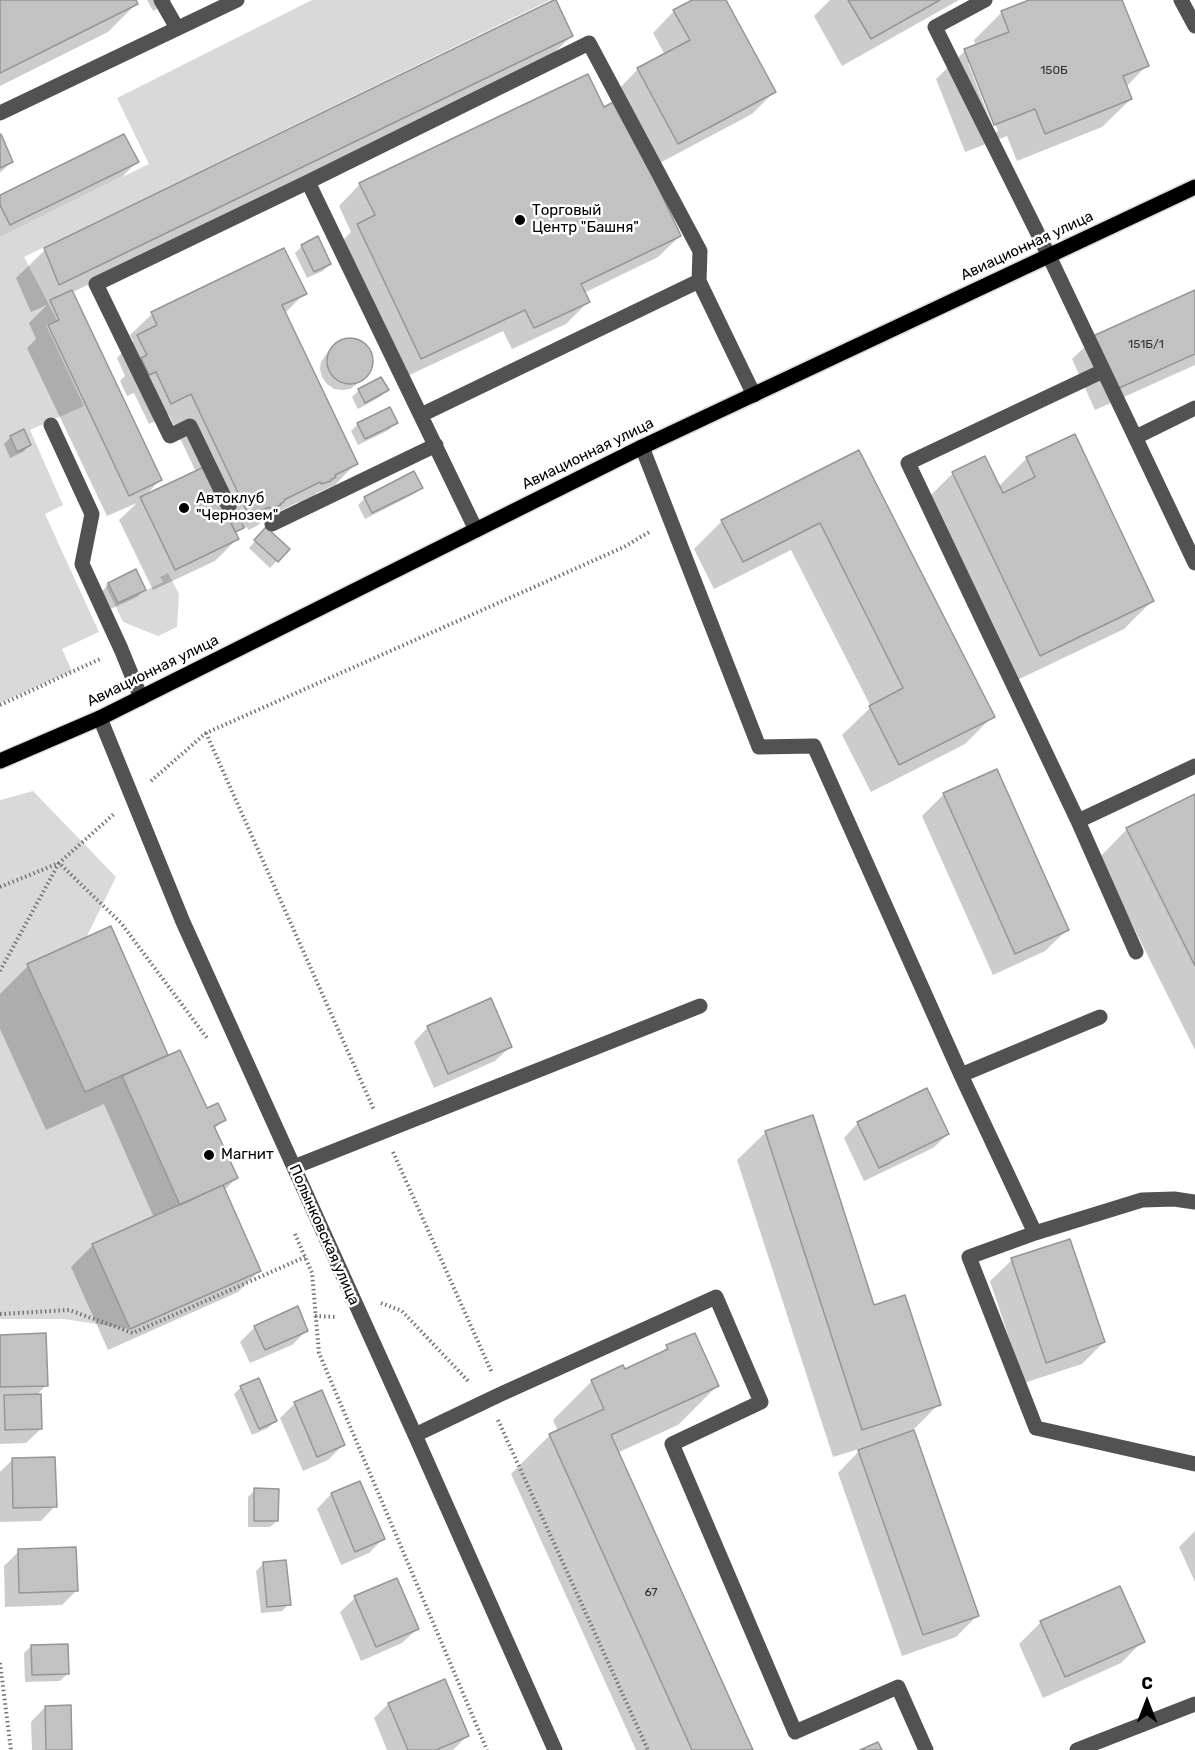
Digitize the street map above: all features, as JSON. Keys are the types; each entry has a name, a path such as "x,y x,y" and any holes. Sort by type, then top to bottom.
{"main road":[{"name":"Авиационная улица","path":"0,761 141,698 642,447 1195,188"}],"street":[{"path":"161,0 177,28"},
{"path":"0,113 237,0"},
{"path":"985,0 935,27 1049,256 1195,563"},
{"path":"1181,0 1195,26"},
{"path":"229,507 190,426 170,436 96,284 590,43 700,250 699,282 754,395"},
{"path":"308,182 476,530"},
{"path":"421,415 699,282"},
{"path":"1103,371 908,463 1078,821 1136,952"},
{"path":"1136,437 1195,408"},
{"path":"51,425 92,514 82,564 141,698"},
{"path":"272,524 435,445"},
{"path":"642,447 759,747 814,747 1035,1233"},
{"name":"Полынковская улица","path":"100,718 183,922 555,1750"},
{"path":"1078,821 1195,766"},
{"path":"294,1167 700,1006"},
{"path":"962,1075 1100,1017"},
{"path":"1195,1202 1174,1199 1142,1200 1035,1233 969,1257 1036,1428 1195,1464"},
{"path":"415,1435 716,1298 761,1402 672,1444 795,1732 898,1687 926,1750"},
{"path":"1077,1750 1195,1704"}],"path":[{"path":"0,971 59,863 206,733 624,547 670,519"},
{"path":"0,705 121,649"},
{"path":"206,733 501,1394 497,1418 648,1750"},
{"path":"0,886 59,863"},
{"path":"59,863 120,923 210,1041"},
{"path":"291,1225 312,1273 318,1353 487,1750"},
{"path":"0,1314 69,1310 133,1333 305,1257"},
{"path":"315,1316 342,1317 379,1302 402,1311 473,1386 501,1394"},
{"path":"0,1663 11,1750"}],"shaded area":[{"path":"312,0 550,0 24,257 57,320 46,325 84,406 30,430 63,505 45,514 99,632 62,649 72,671 0,703 0,237 149,164 117,98"},
{"path":"168,573 179,594 177,627 158,636 123,622 105,584 108,583 119,603 163,582 160,577"},
{"path":"33,791 116,877 86,938 27,965 85,1092 122,1076 180,1205 92,1244 130,1329 64,1319 0,1319 0,800"}],"building":[{"path":"0,0 136,0 138,4 0,73"},
{"path":"554,0 573,36 59,285 44,248"},
{"path":"692,0 726,0 776,92 678,144 637,68 690,40 673,10"},
{"path":"848,0 940,0 871,39"},
{"path":"1029,0 1122,0 1149,66 1123,76 1132,99 1045,134 1035,109 994,125 964,49 1009,32 1001,11"},
{"name":"Торговый Центр \"Башня\"","path":"588,74 604,107 617,100 681,236 581,284 590,302 534,328 525,310 421,359 357,224 375,215 359,183"},
{"path":"124,134 139,162 10,225 0,205 0,195"},
{"path":"0,135 13,162 0,168"},
{"path":"318,236 331,264 314,272 301,245"},
{"path":"284,248 307,294 282,305 358,464 335,475 336,477 331,481 321,484 320,482 284,500 281,505 270,509 269,507 249,516 191,394 171,404 156,372 149,375 141,358 147,355 137,335 157,325 151,312"},
{"path":"72,290 162,480 129,496 48,325 59,320 50,300"},
{"path":"1195,290 1195,354 1117,389 1093,336"},
{"path":"350,338 366,345 373,361 366,377 350,384 334,377 327,361 334,345"},
{"path":"381,377 389,390 365,403 358,389"},
{"path":"390,407 398,423 365,439 357,423"},
{"path":"24,429 31,445 17,452 10,436"},
{"path":"1075,434 1154,601 1040,656 952,472 985,456 1003,493 1035,477 1026,457"},
{"path":"859,450 995,717 899,765 869,706 903,688 820,523 743,562 721,520"},
{"name":"Автоклуб \"Чернозем\"","path":"204,467 239,539 175,570 140,497"},
{"path":"414,471 423,488 372,513 364,497"},
{"path":"238,514 244,528 235,532 229,519"},
{"path":"266,527 290,549 278,562 254,540"},
{"path":"136,569 146,590 118,603 108,583"},
{"path":"997,769 1069,930 1015,954 943,793"},
{"path":"1195,794 1195,966 1126,828"},
{"path":"111,926 168,1055 85,1092 27,964"},
{"path":"491,998 512,1047 448,1074 427,1026"},
{"path":"180,1050 207,1108 218,1103 226,1120 214,1126 238,1178 180,1205 122,1076"},
{"path":"927,1088 949,1134 879,1168 857,1122"},
{"path":"813,1115 874,1305 905,1295 941,1405 862,1430 765,1131"},
{"path":"223,1185 261,1271 130,1329 92,1244"},
{"path":"1070,1239 1105,1342 1046,1363 1011,1258"},
{"path":"298,1306 308,1331 265,1350 254,1326"},
{"path":"46,1333 48,1386 0,1387 0,1335"},
{"path":"695,1333 719,1386 611,1435 753,1750 692,1750 549,1434 604,1409 591,1380 623,1365 625,1369 668,1349 666,1345"},
{"path":"259,1378 277,1421 259,1429 240,1386"},
{"path":"322,1390 345,1445 317,1457 294,1402"},
{"path":"41,1394 42,1429 5,1430 4,1395"},
{"path":"914,1430 979,1616 923,1635 858,1450"},
{"path":"55,1457 57,1507 13,1508 12,1458"},
{"path":"360,1481 385,1539 355,1552 331,1493"},
{"path":"254,1488 279,1489 278,1521 254,1521"},
{"path":"76,1547 78,1591 19,1593 18,1549"},
{"path":"286,1560 291,1605 267,1607 263,1562"},
{"path":"397,1578 419,1629 376,1647 354,1596"},
{"path":"1120,1586 1145,1642 1065,1677 1040,1621"},
{"path":"68,1644 69,1674 32,1675 31,1645"},
{"path":"445,1679 469,1736 436,1750 408,1750 388,1703"},
{"path":"71,1705 72,1750 46,1750 45,1706"},
{"path":"878,1742 882,1750 860,1750"}],"place":[{"name":"Торговый Центр \"Башня\"","path":"520,220"},
{"name":"Автоклуб \"Чернозем\"","path":"184,508"},
{"name":"Магнит","path":"209,1155"}]}
